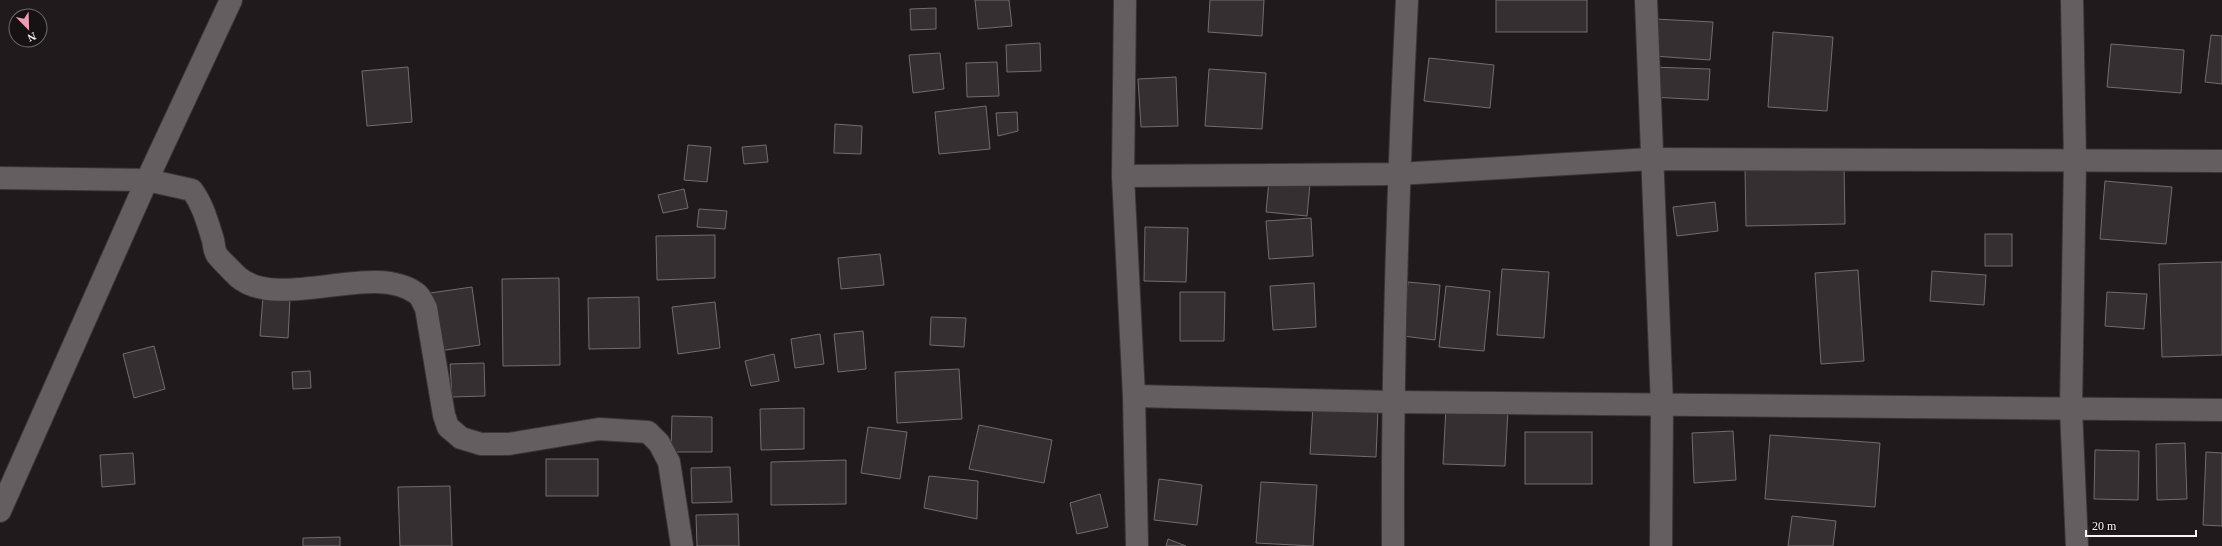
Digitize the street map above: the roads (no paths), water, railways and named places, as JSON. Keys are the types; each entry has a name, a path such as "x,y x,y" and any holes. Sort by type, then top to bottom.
{"street":[{"path":"0,511 147,180 231,0"},
{"path":"1125,0 1123,176 1134,396 1137,546"},
{"path":"1393,546 1392,402 1398,174 1407,0"},
{"path":"1646,0 1662,405 1661,546"},
{"path":"2072,0 2075,160 2071,408 2077,546"},
{"path":"1123,176 1398,174 1652,159 2222,161"},
{"path":"0,178 147,180 192,190 202,203 217,255 237,276 251,285 292,290 355,283 383,283 401,285 417,293 426,308 444,415 448,427 461,438 482,444 509,444 599,429 648,432 660,442 668,462 682,546"},
{"path":"1134,396 1392,402 2222,410"}]}
